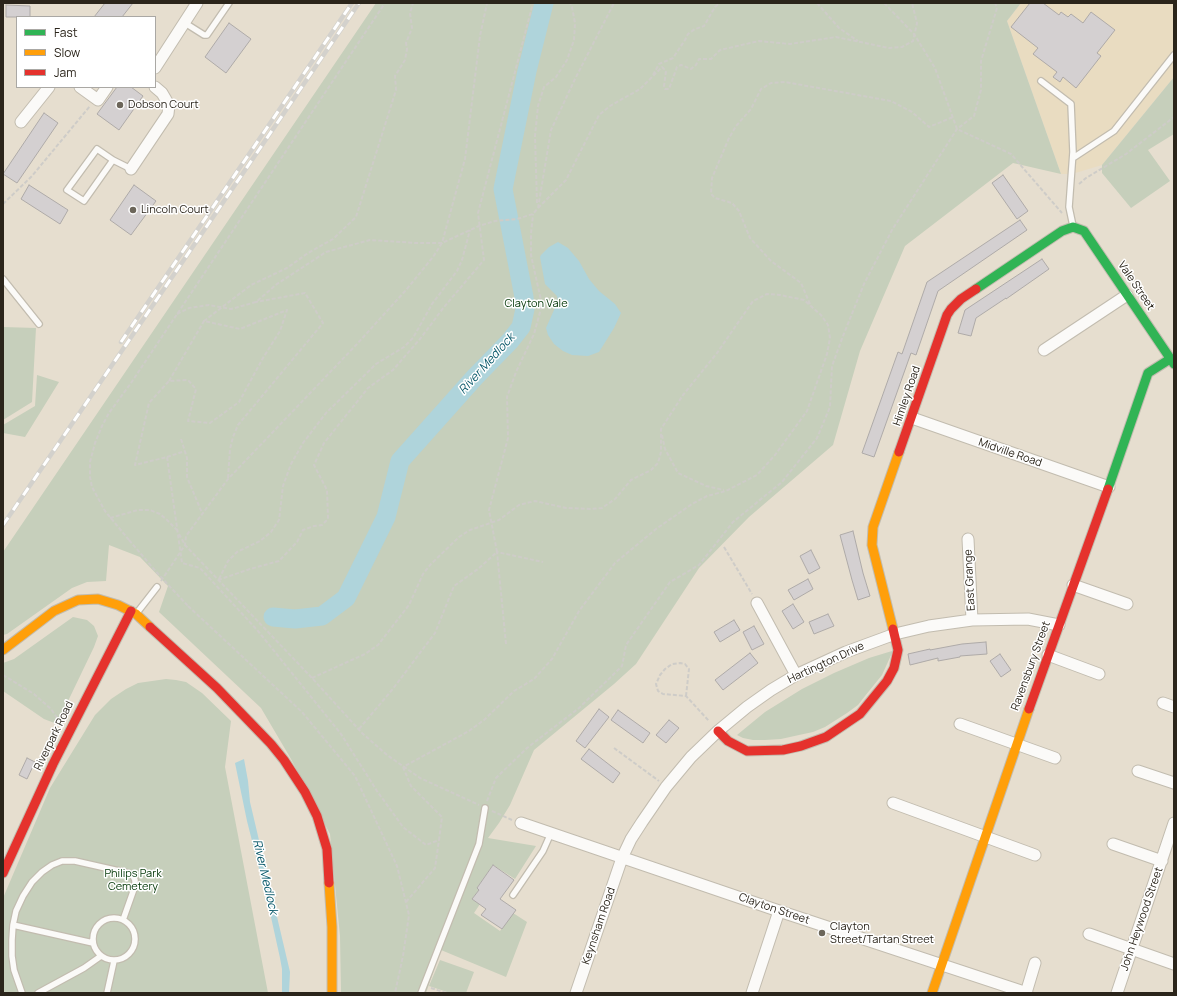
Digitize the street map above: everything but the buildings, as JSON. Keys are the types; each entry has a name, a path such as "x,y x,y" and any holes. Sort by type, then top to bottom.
{"street":[{"path":"156,66 185,23 194,4"},
{"path":"21,122 48,88"},
{"path":"83,88 98,100 106,88"},
{"path":"131,169 168,114 168,105 162,93 156,88"},
{"name":"Vale Street","path":"1073,227 1084,231 1172,362"},
{"name":"Himley Road","path":"718,731 728,741 747,751 782,750 801,746 826,737 860,714 887,681 894,668 898,650 872,545 873,527 948,315 951,309 966,295 1062,231 1073,227"},
{"path":"1044,350 1127,295"},
{"name":"Ravensbury Street","path":"932,993 1016,745 1109,487 1148,373 1172,362"},
{"name":"Midville Road","path":"912,418 1109,487"},
{"name":"East Grange","path":"968,539 972,620"},
{"path":"1073,585 1127,604"},
{"path":"3,650 54,611 78,600 98,599 118,605 133,613 217,688 271,744 284,760 305,792 317,816 327,848 332,927 332,993"},
{"path":"757,603 796,675"},
{"name":"Riverpark Road","path":"3,873 47,787 67,735 133,613"},
{"name":"Hartington Drive","path":"622,858 631,839 666,787 692,757 718,731 747,707 796,675 846,652 895,634 929,626 972,620 1028,619 1059,624"},
{"path":"1048,655 1099,674"},
{"path":"1163,703 1174,707"},
{"path":"960,724 1055,758"},
{"path":"1138,771 1174,783"},
{"path":"893,803 1035,855"},
{"name":"Clayton Street","path":"521,823 1026,993"},
{"name":"John Heywood Street","path":"1117,993 1174,823"},
{"path":"1113,844 1162,861"},
{"name":"Keynsham Road","path":"576,993 622,858"},
{"path":"752,993 779,911"},
{"path":"1089,934 1174,964"},
{"path":"1026,993 1036,963"}],"lane":[{"path":"185,23 204,35 207,35 229,3"},
{"path":"1073,158 1114,131 1174,55"},
{"path":"1042,81 1071,104 1073,158 1069,207 1073,227"},
{"path":"113,160 84,201 68,190 97,149 113,160 131,169"},
{"path":"3,279 39,324"},
{"path":"133,613 157,587"},
{"path":"421,993 479,844 485,808"},
{"path":"512,895 543,851 551,833"},
{"path":"22,993 14,970 12,956 13,924 16,911 23,896 32,882 47,868 62,861 76,861 128,873 133,876 135,886 123,920"},
{"path":"114,918 123,920 129,924 133,929 136,938 135,945 126,958 114,961 101,956 95,949 93,943 94,932 98,925 105,920 114,918"},
{"path":"13,924 93,943"},
{"path":"38,993 84,968 101,956"},
{"path":"107,993 114,961"}],"path":[{"path":"384,3 131,383 109,413 95,443 90,462 90,477 92,487 110,518 159,575 188,606 302,712 355,776 397,866 409,915 403,956 395,993"},
{"path":"185,451 135,465 149,403 169,381 204,321 251,285 287,268 308,253 333,239 356,217 396,90 395,76 405,60 407,49 406,43 412,28 410,13 413,3"},
{"path":"157,587 185,546 186,536 228,479 357,344 406,290 433,257 442,243 465,159 480,36 487,3"},
{"path":"218,580 279,561 297,542 303,530 322,525 328,519 327,490 314,465 324,443 368,388 393,370 484,260 478,214 533,3"},
{"path":"538,208 534,136 538,106 544,87 556,77 567,60 574,40 575,23 570,3"},
{"path":"538,208 551,130 614,3"},
{"path":"651,78 659,64 673,58 688,34 695,29 704,26 715,7 720,3 737,3"},
{"path":"817,3 839,28 859,42"},
{"path":"884,3 914,34 935,68 957,129 1011,154 1073,227"},
{"path":"256,302 277,284 326,252 370,240 442,243 479,226 500,220 517,219 533,214 566,180 599,115 610,106 640,88 662,67 666,71 664,86 665,89 669,89 677,68 681,65 691,70 699,59 711,59 720,50 759,41 790,44 836,37 889,48 902,47 913,40 917,23 912,3"},
{"path":"485,808 496,778 527,748 579,708 622,666 626,645 670,582 699,565 732,522 782,482 817,438 830,407 832,366 864,284 892,230 957,129 974,116 981,90 981,61 997,8 996,3"},
{"path":"811,306 801,283 771,261 750,238 739,211 732,203 715,198 711,194 712,178 729,138 736,126 751,109 761,89 771,83 786,82 891,101 912,112 929,127 953,117"},
{"path":"3,204 32,176 96,99"},
{"path":"1071,192 1086,178 1126,154 1174,117"},
{"path":"506,644 497,552 489,510 508,438 507,397 516,372 534,334 542,305 531,255 533,214"},
{"path":"218,580 228,561 237,552 260,541 271,532 278,520 283,486 291,464 303,443 326,413 376,364 404,347 413,338 432,304 457,272 471,229"},
{"path":"176,314 189,308 209,305 231,309 256,302 305,293 323,323 238,425 230,449 228,479"},
{"path":"312,678 365,654 378,645 409,605 423,574 430,564 470,530 499,520 519,505 535,502 566,508 602,508 615,499 631,480 651,470 658,463 661,452 661,429 683,395 717,353 753,301 767,294 780,295 804,300 822,314 828,325 830,338 827,354 807,411 775,455 756,475 726,491 707,496 692,504 656,529 615,563 579,611 552,659 534,679 514,692 484,720 469,731 403,767"},
{"path":"169,381 188,380 196,389 188,421 210,423 239,402 263,358 280,331 287,310 240,328 204,321"},
{"path":"661,429 664,449 678,474 706,486 726,491"},
{"path":"181,439 187,458 187,477 202,513"},
{"path":"167,457 182,563 200,568 258,631 341,734 377,791 403,828 426,845 439,840"},
{"path":"110,518 138,510 150,510 160,514 177,531 185,546 359,729 387,755 420,778 521,823"},
{"path":"724,547 757,603"},
{"path":"497,552 543,562"},
{"path":"359,729 392,690 435,633 454,586 478,569 497,552"},
{"path":"686,696 689,669 685,664 672,664 660,675 656,684 658,691 663,694 686,696 718,731"},
{"path":"3,675 34,694 52,709 67,735"},
{"path":"614,748 666,787"},
{"path":"403,767 411,786 442,817 435,868 406,902"},
{"path":"424,985 446,993"}],"shaded area":[{"path":"1021,3 1174,3 1174,77 1102,165 1072,174 1061,174 1007,21"}],"green space":[{"name":"Clayton Vale","path":"376,3 1021,3 1007,21 1061,174 1013,163 905,246 860,351 833,445 749,517 699,568 636,664 534,750 510,805 488,838 536,846 515,879 493,865 477,888 479,890 472,899 480,904 474,913 500,931 513,913 527,922 506,977 441,950 426,993 341,993 340,936 330,834 291,759 261,708 159,612 168,586 140,557 109,545 106,581 87,582 72,588 7,634 3,635 3,552"},
{"path":"1174,77 1174,134 1148,150 1170,181 1131,208 1102,173 1102,165"},
{"path":"3,327 36,328 32,402 3,420"},
{"path":"37,375 59,382 25,437 3,433 3,425 35,406"},
{"path":"73,617 87,620 94,626 98,636 57,724 44,719 3,691 3,663 14,659"},
{"path":"892,651 882,675 858,705 825,727 813,732 781,739 753,740 737,735 765,712 802,689 869,658"},
{"name":"Philips Park Cemetery","path":"166,679 186,682 202,693 231,721 225,767 268,993 3,993 3,898 50,788 95,715 111,699 138,683"},
{"path":"440,960 474,972 466,993 450,993 429,986"}],"water":[{"path":"558,242 568,248 579,261 589,279 599,291 615,304 621,313 614,328 599,352 588,356 572,355 563,351 554,344 548,335 546,328 558,301 557,296 545,284 540,257 549,247"},
{"path":"244,759 250,802 290,972 289,993 282,993 282,969 280,958 247,821 235,763"}],"waterway":[{"name":"River Medlock","path":"273,617 295,619 322,616 346,598 386,517 400,461 475,377 510,341 521,327 525,309 524,297 503,189 527,71 544,3"}],"railway":[{"path":"121,342 352,3"},
{"path":"3,525 359,3"}],"traffic: fast":[{"path":"976,289 1062,231 1073,227 1084,231 1174,364"},
{"path":"1108,489 1148,373 1170,359"}],"traffic: slow":[{"path":"893,629 872,545 873,527 899,452"},
{"path":"3,650 54,611 78,600 98,599 118,605 136,614 150,627"},
{"path":"932,993 1029,709"},
{"path":"329,883 332,927 332,993"}],"traffic: jam":[{"path":"899,452 947,315 961,299 976,289"},
{"path":"1029,709 1108,489"},
{"path":"3,873 53,764 131,611"},
{"path":"150,627 217,688 271,744 284,760 305,792 317,816 327,849 329,883"},
{"path":"718,731 728,741 747,751 783,750 801,746 826,737 860,714 887,681 894,668 898,650 893,629"}],"place":[{"name":"Dobson Court","path":"120,105"},
{"name":"Lincoln Court","path":"133,210"},
{"name":"Clayton Street/Tartan Street","path":"822,933"}]}
